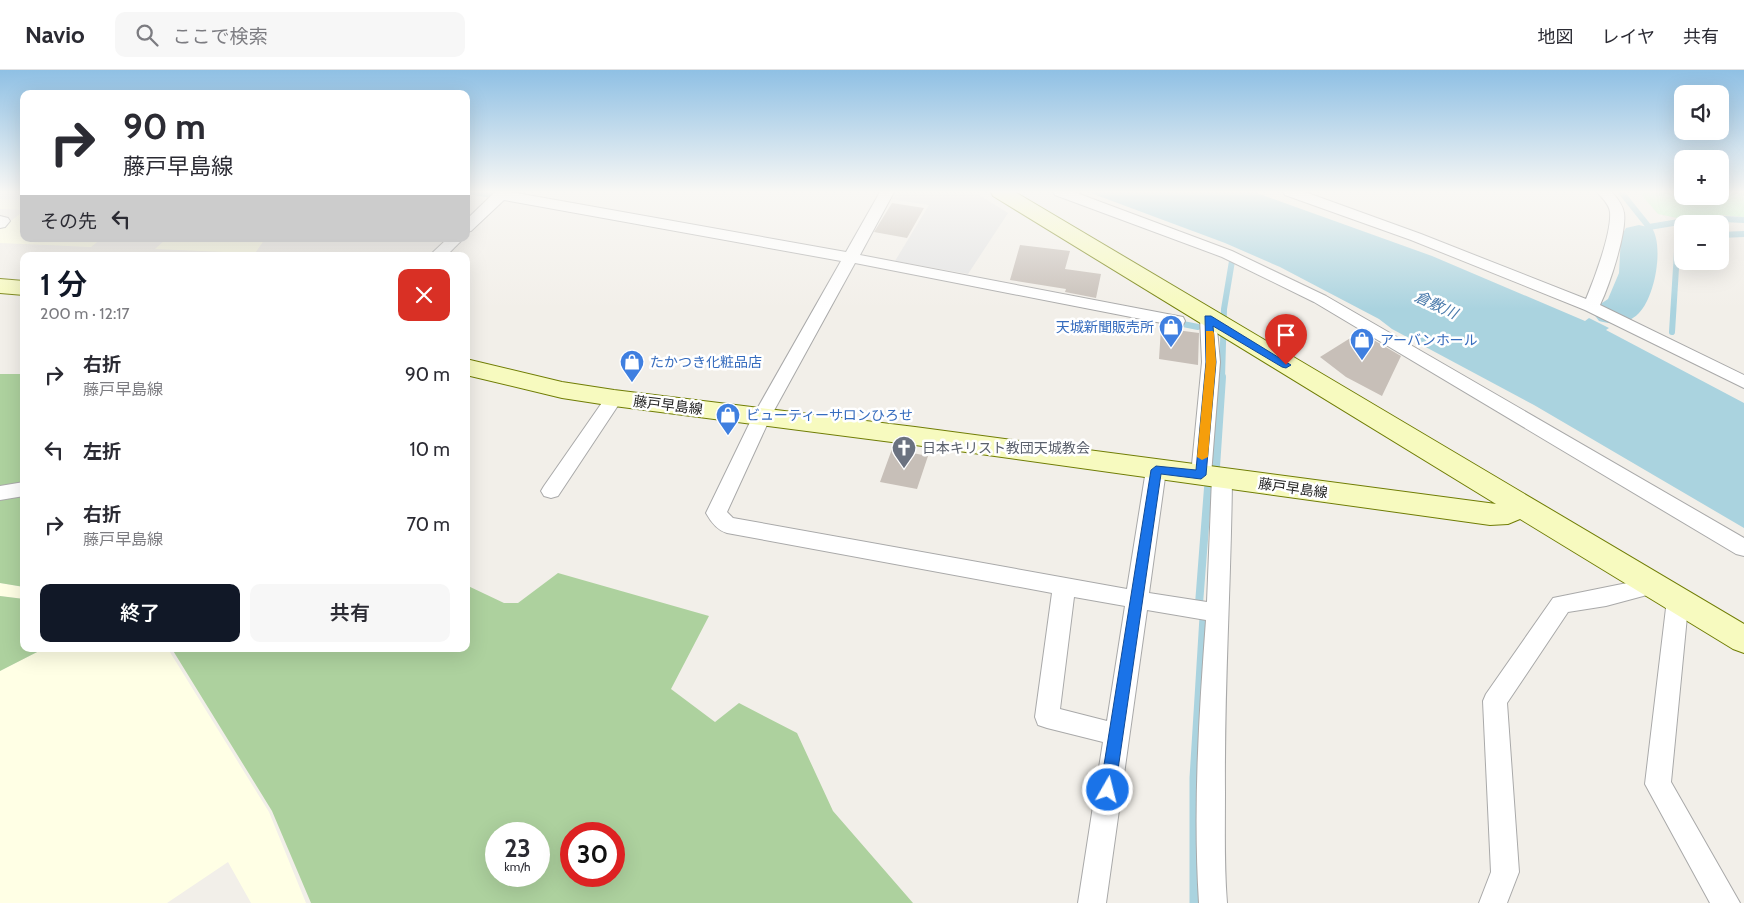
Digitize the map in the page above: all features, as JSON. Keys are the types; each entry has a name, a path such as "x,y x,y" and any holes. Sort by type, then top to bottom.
{"main road":[{"path":"1064,231 1744,640"},
{"path":"0,286 20,288"},
{"name":"藤戸早島線","path":"470,368 562,390 614,398 762,416 1490,515 1508,514 1518,504"}],"street":[{"path":"702,231 1177,321"},
{"path":"865,231 762,416 716,513 727,525 1207,611"},
{"path":"1165,231 1227,254 1320,299 1744,548"},
{"path":"1399,231 1591,307 1744,382"},
{"path":"1591,307 1598,294 1614,231"},
{"path":"441,252 452,242"},
{"path":"1213,903 1211,874 1212,709 1207,611 1220,569 1211,477 1211,362 1218,324"},
{"path":"551,491 614,398"},
{"path":"1092,903 1156,470"},
{"path":"0,493 20,490"},
{"path":"1064,585 1046,717 1116,734"},
{"path":"1493,903 1505,872 1495,701 1561,604 1606,597 1654,586 1677,606 1658,784 1726,903"}],"shaded area":[{"path":"0,231 20,231 20,242 97,242 91,247 0,243"},
{"path":"913,231 996,231 968,274 895,261"},
{"path":"163,242 263,242 256,252 155,249"},
{"path":"0,583 20,586 20,598 0,596"},
{"path":"37,652 170,652 269,812 306,903 251,903 228,862 167,903 0,903 0,671"}],"green space":[{"path":"0,374 20,374 20,586 0,583"},
{"path":"558,573 709,616 671,689 715,722 739,703 797,733 833,811 913,903 311,903 272,811 174,652 470,652 470,587 504,603 518,603"},
{"path":"0,596 20,598 20,652 37,652 0,671"}],"water":[{"name":"倉敷川","path":"1192,231 1362,231 1432,256 1585,321 1589,318 1609,328 1606,330 1744,403 1744,528 1534,405 1392,329 1379,319 1280,267"}],"building":[{"path":"875,231 911,231 907,238"},
{"path":"1020,245 1070,251 1065,269 1101,274 1096,298 1065,292 1066,289 1010,280"},
{"name":"天城新聞販売所","path":"1161,328 1199,333 1198,365 1159,359"},
{"name":"アーバンホール","path":"1360,332 1401,356 1382,396 1346,377 1320,357"},
{"name":"日本キリスト教団天城教会","path":"892,449 928,456 917,489 880,482"}],"waterway":[{"path":"1639,236 1645,231"},
{"path":"1729,235 1744,234"},
{"path":"1613,313 1625,305 1638,273 1639,236"},
{"path":"1222,378 1224,309 1232,261"},
{"path":"1672,332 1676,270"},
{"path":"1178,323 1198,327"},
{"path":"1216,467 1222,377"},
{"path":"1202,611 1199,604 1208,488"},
{"path":"1194,903 1194,778 1204,617 1201,609"}],"slow traffic":[{"path":"1202,457 1211,362 1209,333"}],"place":[{"name":"天城新聞販売所","path":"1171,348"},
{"name":"アーバンホール","path":"1362,361"},
{"name":"たかつき化粧品店","path":"632,383"},
{"name":"ビューティーサロンひろせ","path":"728,436"},
{"name":"日本キリスト教団天城教会","path":"904,469"}],"route":[{"path":"1108,790 1156,470 1201,475 1211,362 1208,318 1286,365"}]}
